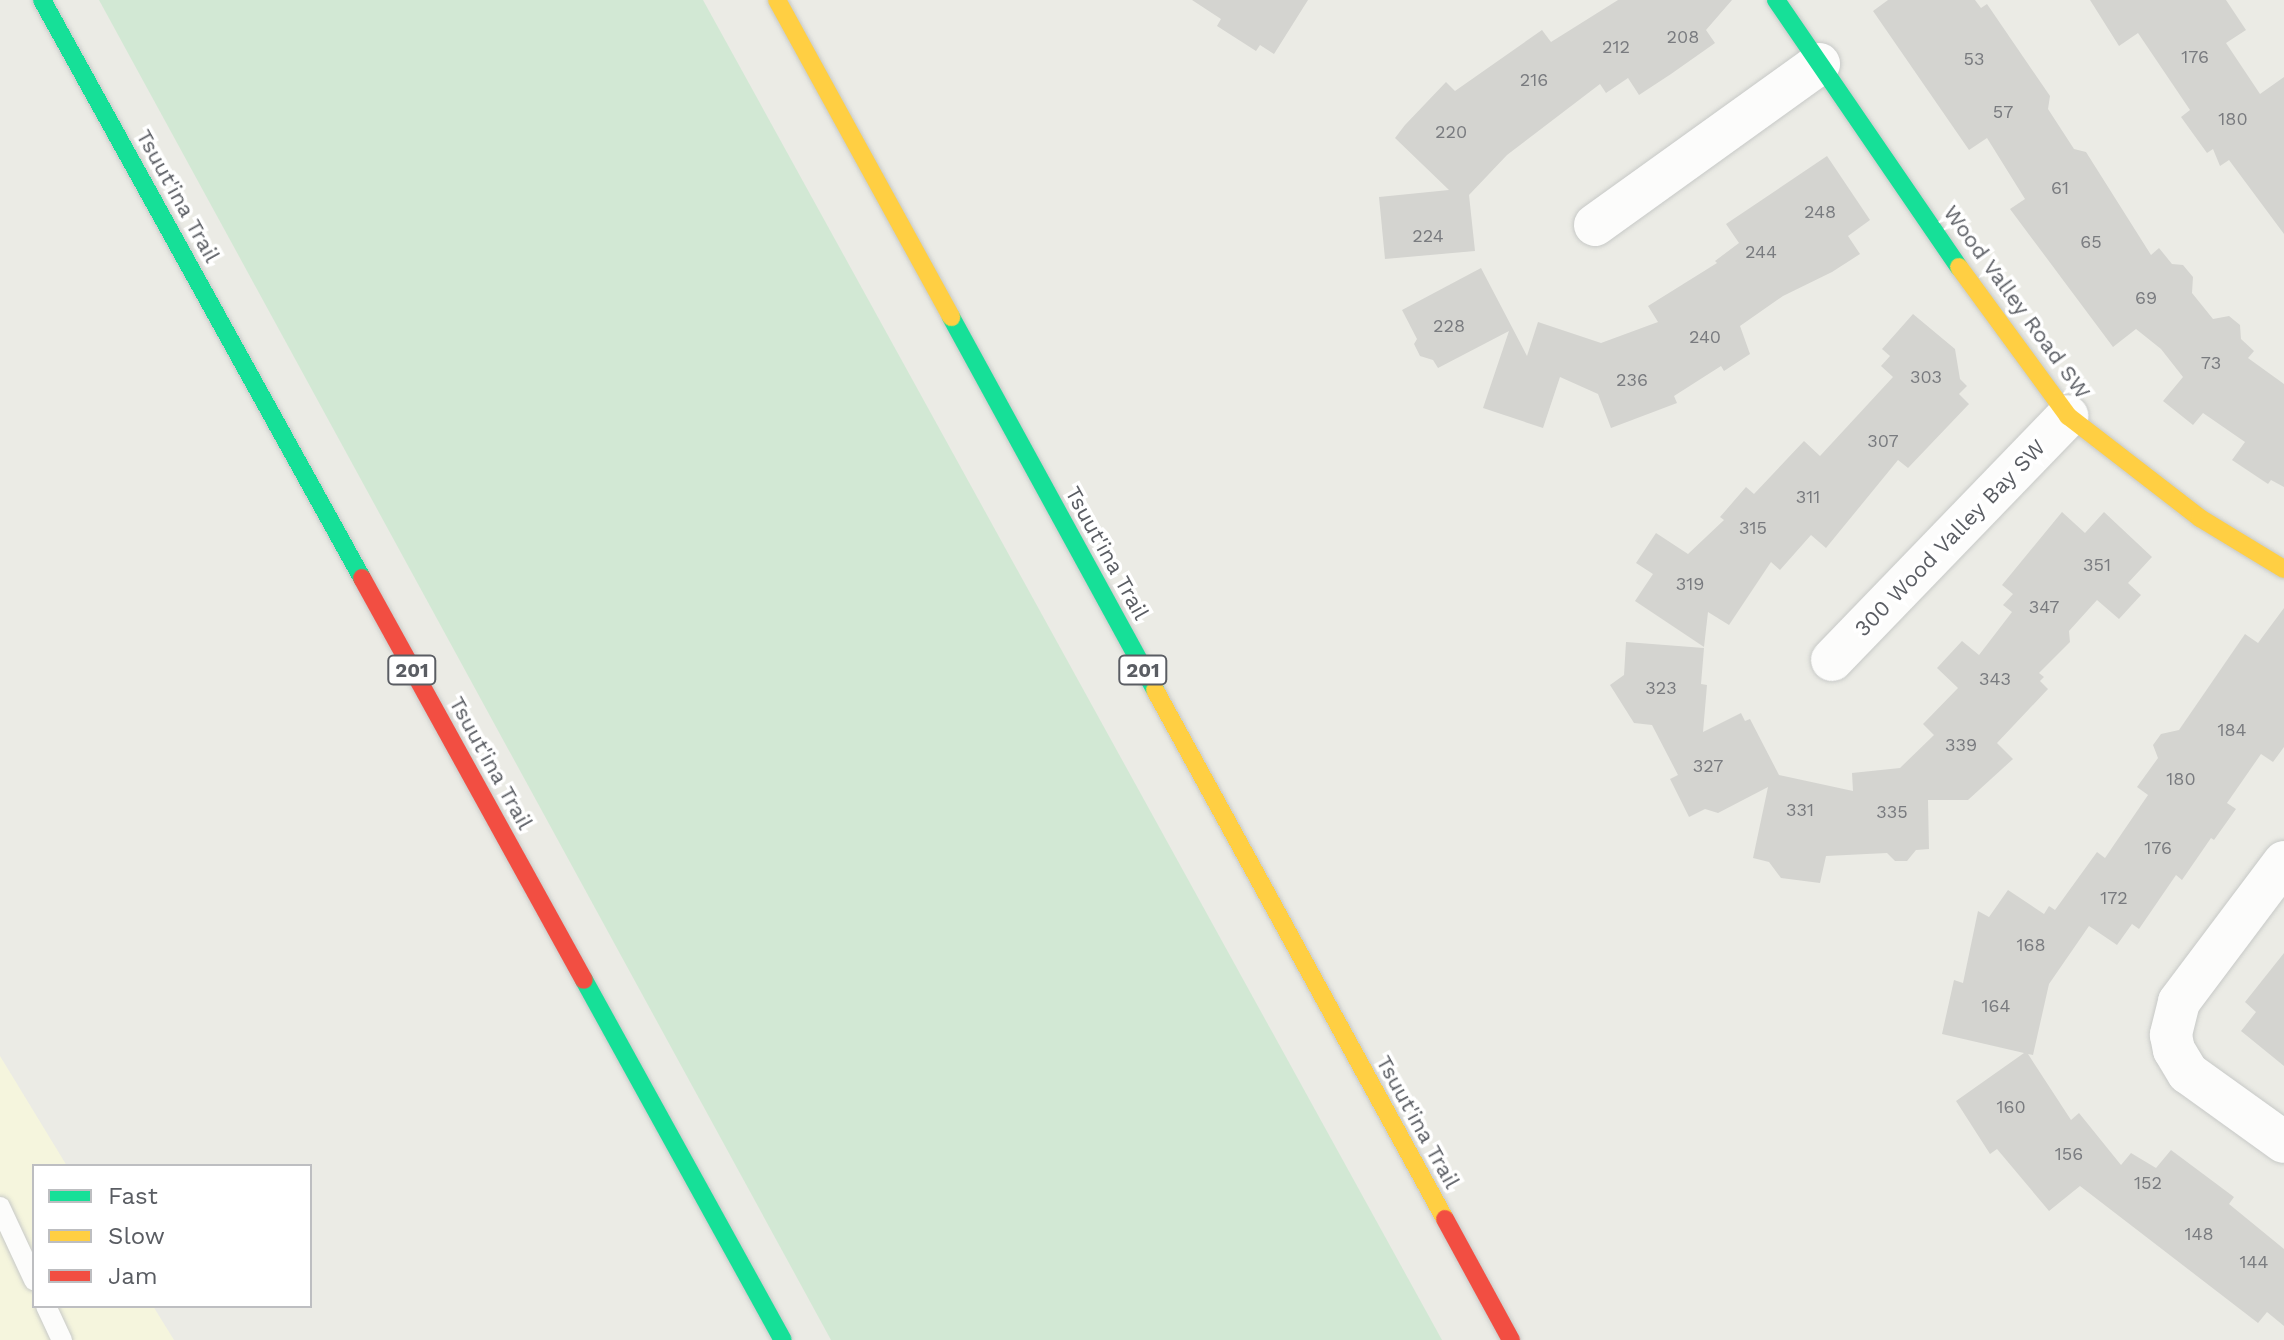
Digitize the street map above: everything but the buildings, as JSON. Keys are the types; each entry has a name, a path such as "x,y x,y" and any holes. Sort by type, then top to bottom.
{"main road":[{"name":"Tsuut'ina Trail","path":"42,0 783,1340"},
{"name":"Tsuut'ina Trail","path":"777,0 1511,1340"},
{"name":"Wood Valley Road SW","path":"1776,0 1990,312 2068,416 2200,518 2284,569"}],"street":[{"path":"1595,225 1819,64"},
{"name":"300 Wood Valley Bay SW","path":"1832,660 2068,416"},
{"path":"2284,862 2179,1002 2171,1035 2174,1050 2188,1073 2284,1142"}],"lane":[{"path":"0,1207 32,1276"},
{"path":"47,1308 62,1340"}],"shaded area":[{"path":"99,0 703,0 1442,1340 831,1340"},
{"path":"0,1056 66,1164 32,1164 32,1308 154,1308 174,1340 0,1340"}],"traffic: fast":[{"path":"42,0 362,578"},
{"path":"1776,0 1959,267"},
{"path":"951,317 1155,690"},
{"path":"584,980 783,1340"}],"traffic: slow":[{"path":"777,0 951,317"},
{"path":"1959,267 2068,416 2200,518 2284,569"},
{"path":"1155,690 1445,1219"}],"traffic: jam":[{"path":"362,578 584,980"},
{"path":"1445,1219 1511,1340"}]}
